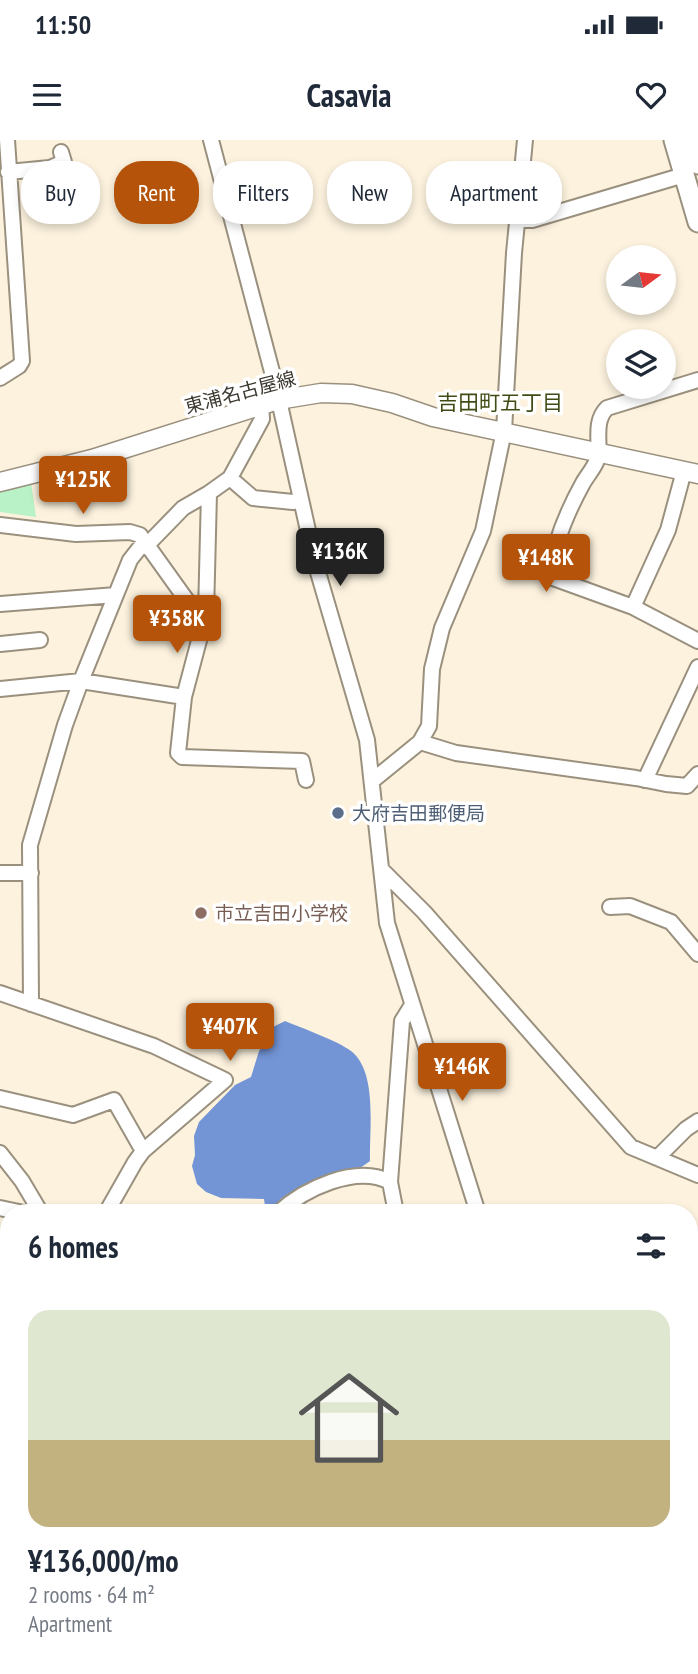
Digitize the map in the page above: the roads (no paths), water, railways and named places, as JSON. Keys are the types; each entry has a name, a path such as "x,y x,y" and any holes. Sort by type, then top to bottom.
{"highway":[{"path":"674,140 691,169"},
{"path":"691,140 691,169 698,222"}],"main road":[{"name":"東浦名古屋線","path":"0,482 92,459 270,402 321,393 352,394 392,403 433,417 691,473"}],"street":[{"path":"0,378 22,362 6,180 7,140"},
{"path":"211,140 270,402 301,500 326,602 367,740 387,923 475,1204"},
{"path":"523,161 525,140"},
{"path":"6,180 64,162 61,152"},
{"path":"562,210 691,169"},
{"path":"372,781 419,742 429,726 432,669 442,628 482,531 504,431 517,224"},
{"path":"698,380 607,408 600,419 598,458 582,485 553,550 550,575 633,607 698,641"},
{"path":"31,1004 30,845 65,725 81,681 130,560 183,508 230,478 270,402"},
{"path":"633,607 691,473"},
{"path":"230,478 253,498 293,502 301,500"},
{"path":"209,493 204,623 184,697 178,753 182,757 302,761 306,780"},
{"path":"0,525 76,534 140,534 204,623"},
{"path":"0,604 116,595"},
{"path":"0,643 40,640"},
{"path":"645,780 698,667"},
{"path":"0,689 81,681 184,697"},
{"path":"419,742 456,753 687,786 698,774"},
{"path":"381,869 424,912 631,1147 698,1175"},
{"path":"0,873 31,873"},
{"path":"610,907 630,906 671,922 693,941 698,954"},
{"path":"0,993 154,1046 225,1080 143,1151 111,1204"},
{"path":"394,1204 390,1182 402,1021 412,1005"},
{"path":"0,1101 73,1115 114,1100 143,1151"},
{"path":"657,1158 686,1129 698,1121"},
{"path":"0,1153 36,1204"},
{"path":"289,1204 338,1180 354,1176 378,1175 390,1182"}],"water":[{"path":"285,1021 338,1043 360,1060 369,1087 370,1161 351,1172 297,1190 276,1204 265,1204 264,1199 221,1198 206,1192 197,1184 192,1166 195,1155 194,1136 199,1122 235,1085 251,1077 259,1051 271,1036 273,1027"}],"place":[{"name":"大府吉田郵便局","path":"338,813"},
{"name":"市立吉田小学校","path":"201,913"}],"district":[{"name":"吉田町五丁目","path":"500,403"}]}
